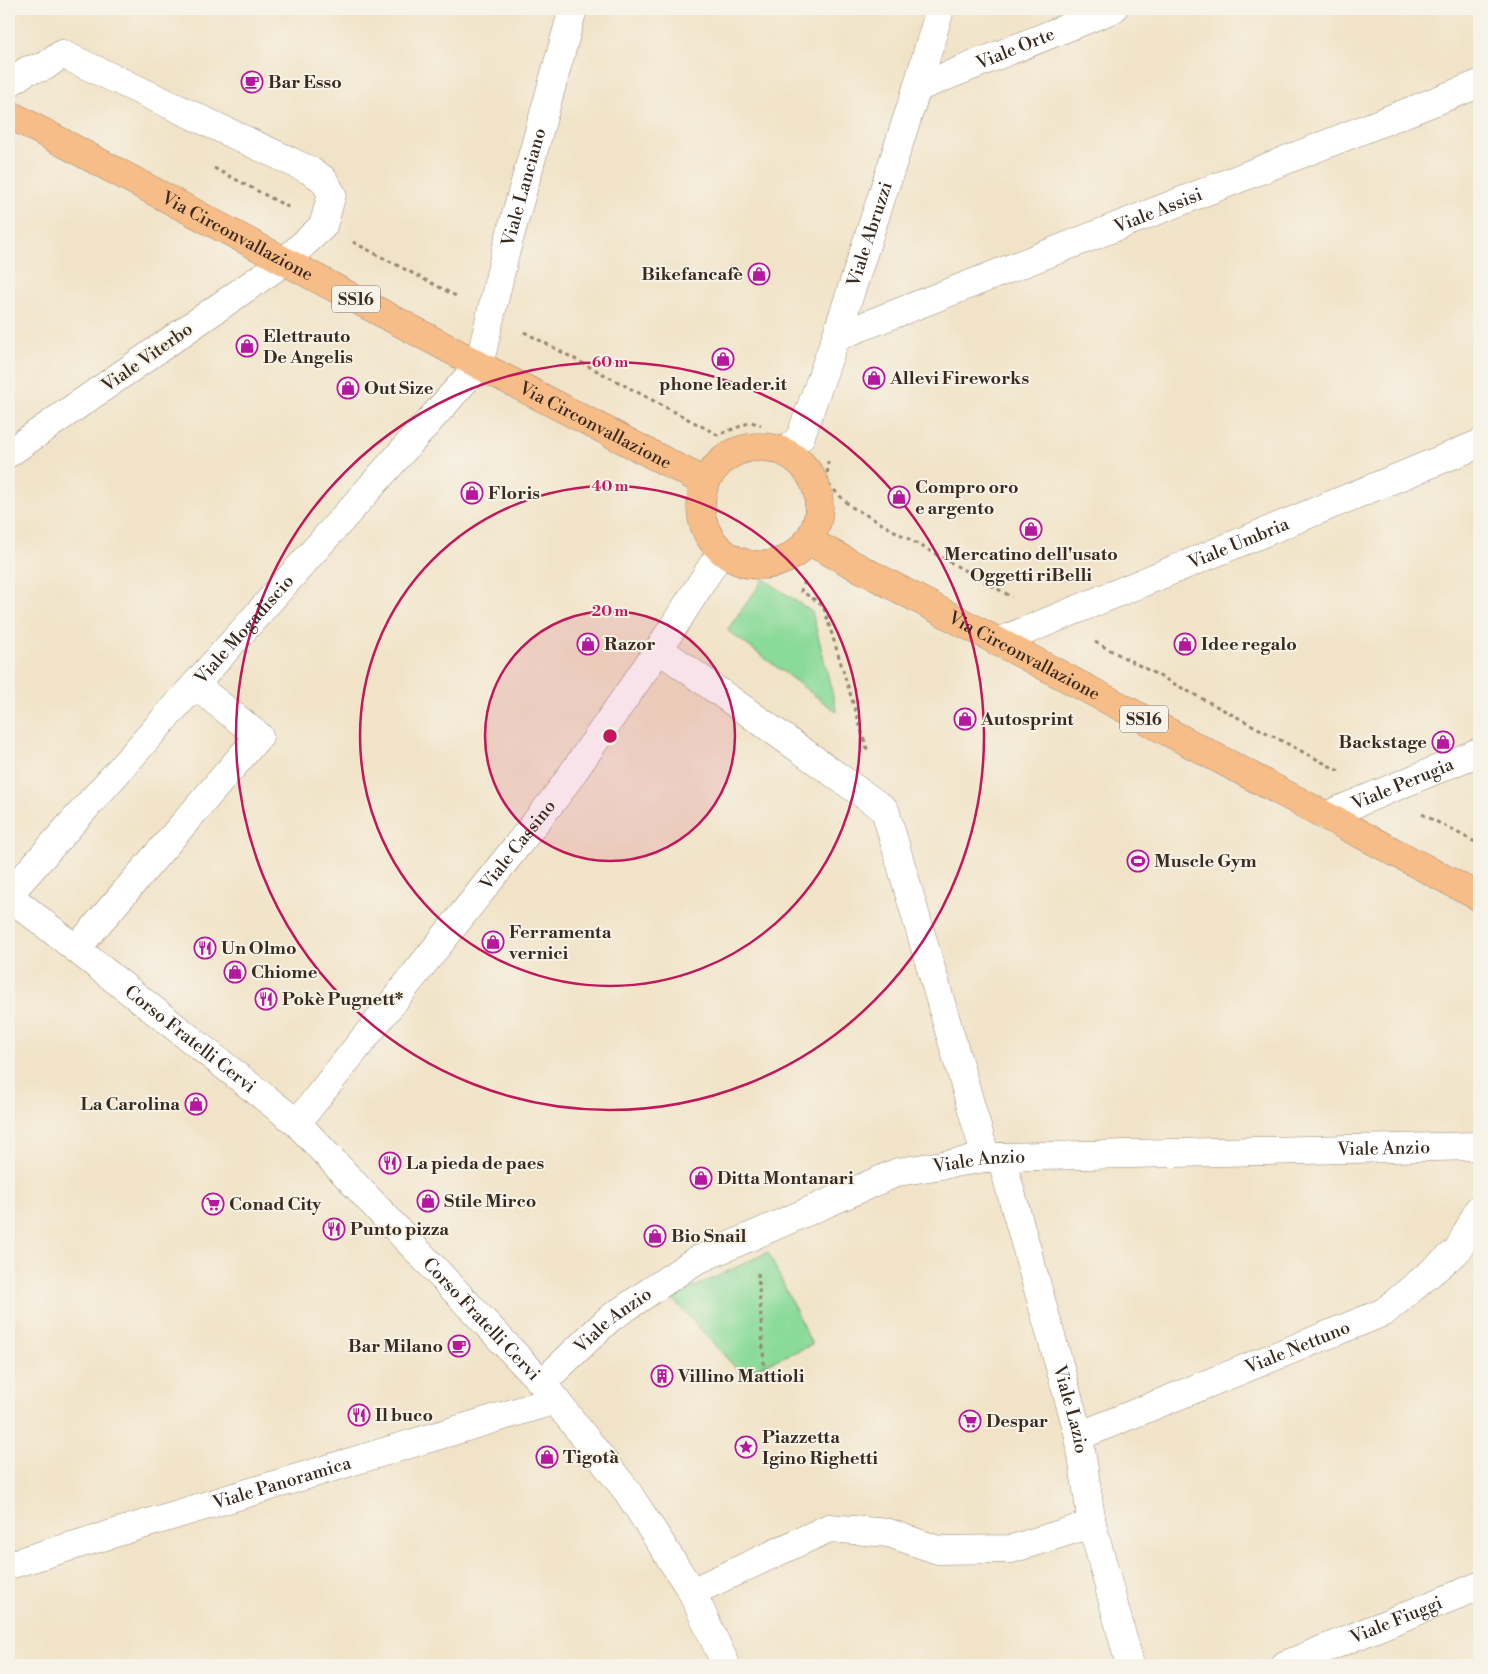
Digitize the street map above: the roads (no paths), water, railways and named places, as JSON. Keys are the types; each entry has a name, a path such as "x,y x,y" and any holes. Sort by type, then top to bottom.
{"main road":[{"name":"Via Circonvallazione","path":"9,114 479,365 705,482"},
{"path":"792,445 802,464 814,480 819,499 814,542 779,563 759,566 739,562 721,552 708,537 701,519 700,500 705,482 715,466 730,454 748,447 792,445"},
{"name":"Via Circonvallazione","path":"814,542 998,642 1479,897"}],"street":[{"name":"Viale Lanciano","path":"479,365 505,254 573,9"},
{"name":"Viale Abruzzi","path":"792,445 836,337 917,88 940,9"},
{"name":"Viale Orte","path":"917,88 1113,9"},
{"name":"Viale Viterbo","path":"9,83 28,70 44,68 62,54 309,170 323,179 332,194 323,226 285,261 9,453"},
{"name":"Viale Assisi","path":"836,337 1479,84"},
{"name":"Viale Mogadiscio","path":"9,895 479,365"},
{"name":"Viale Umbria","path":"998,642 1479,444"},
{"name":"Viale Cassino","path":"296,1123 558,794 659,649 721,552"},
{"name":"Viale Lazio","path":"659,649 885,810 1080,1436 1092,1524 1130,1665"},
{"path":"77,948 259,736 195,685"},
{"name":"Viale Perugia","path":"1325,816 1479,752"},
{"name":"Corso Fratelli Cervi","path":"9,895 296,1123 549,1391 627,1492 692,1592 726,1665"},
{"name":"Viale Anzio","path":"549,1391 609,1319 695,1261 898,1172 994,1158 1479,1146"},
{"name":"Viale Nettuno","path":"1080,1436 1384,1312 1458,1250 1479,1209"},
{"name":"Viale Panoramica","path":"9,1565 549,1391"},
{"path":"692,1592 829,1528 889,1533 938,1550 1012,1549 1092,1524"},
{"name":"Viale Fiuggi","path":"1285,1665 1479,1586"}],"place":[{"name":"Bar Esso","path":"252,82"},
{"name":"Bikefancafè","path":"759,274"},
{"name":"Elettrauto De Angelis","path":"247,346"},
{"name":"phone leader.it","path":"723,359"},
{"name":"Allevi Fireworks","path":"874,378"},
{"name":"Out Size","path":"348,388"},
{"name":"Floris","path":"472,493"},
{"name":"Compro oro e argento","path":"899,497"},
{"name":"Mercatino dell'usato Oggetti riBelli","path":"1031,529"},
{"name":"Razor","path":"588,644"},
{"name":"Idee regalo","path":"1185,644"},
{"name":"Autosprint","path":"965,719"},
{"name":"Backstage","path":"1443,742"},
{"name":"Muscle Gym","path":"1138,861"},
{"name":"Ferramenta vernici","path":"493,942"},
{"name":"Un Olmo","path":"205,948"},
{"name":"Chiome","path":"235,972"},
{"name":"Pokè Pugnett*","path":"266,999"},
{"name":"La Carolina","path":"196,1104"},
{"name":"La pieda de paes","path":"390,1163"},
{"name":"Ditta Montanari","path":"701,1178"},
{"name":"Stile Mirco","path":"428,1201"},
{"name":"Conad City","path":"213,1204"},
{"name":"Punto pizza","path":"334,1229"},
{"name":"Bio Snail","path":"655,1236"},
{"name":"Bar Milano","path":"459,1346"},
{"name":"Villino Mattioli","path":"662,1376"},
{"name":"Il buco","path":"359,1415"},
{"name":"Despar","path":"970,1421"},
{"name":"Piazzetta Igino Righetti","path":"746,1447"},
{"name":"Tigotà","path":"547,1457"}]}
